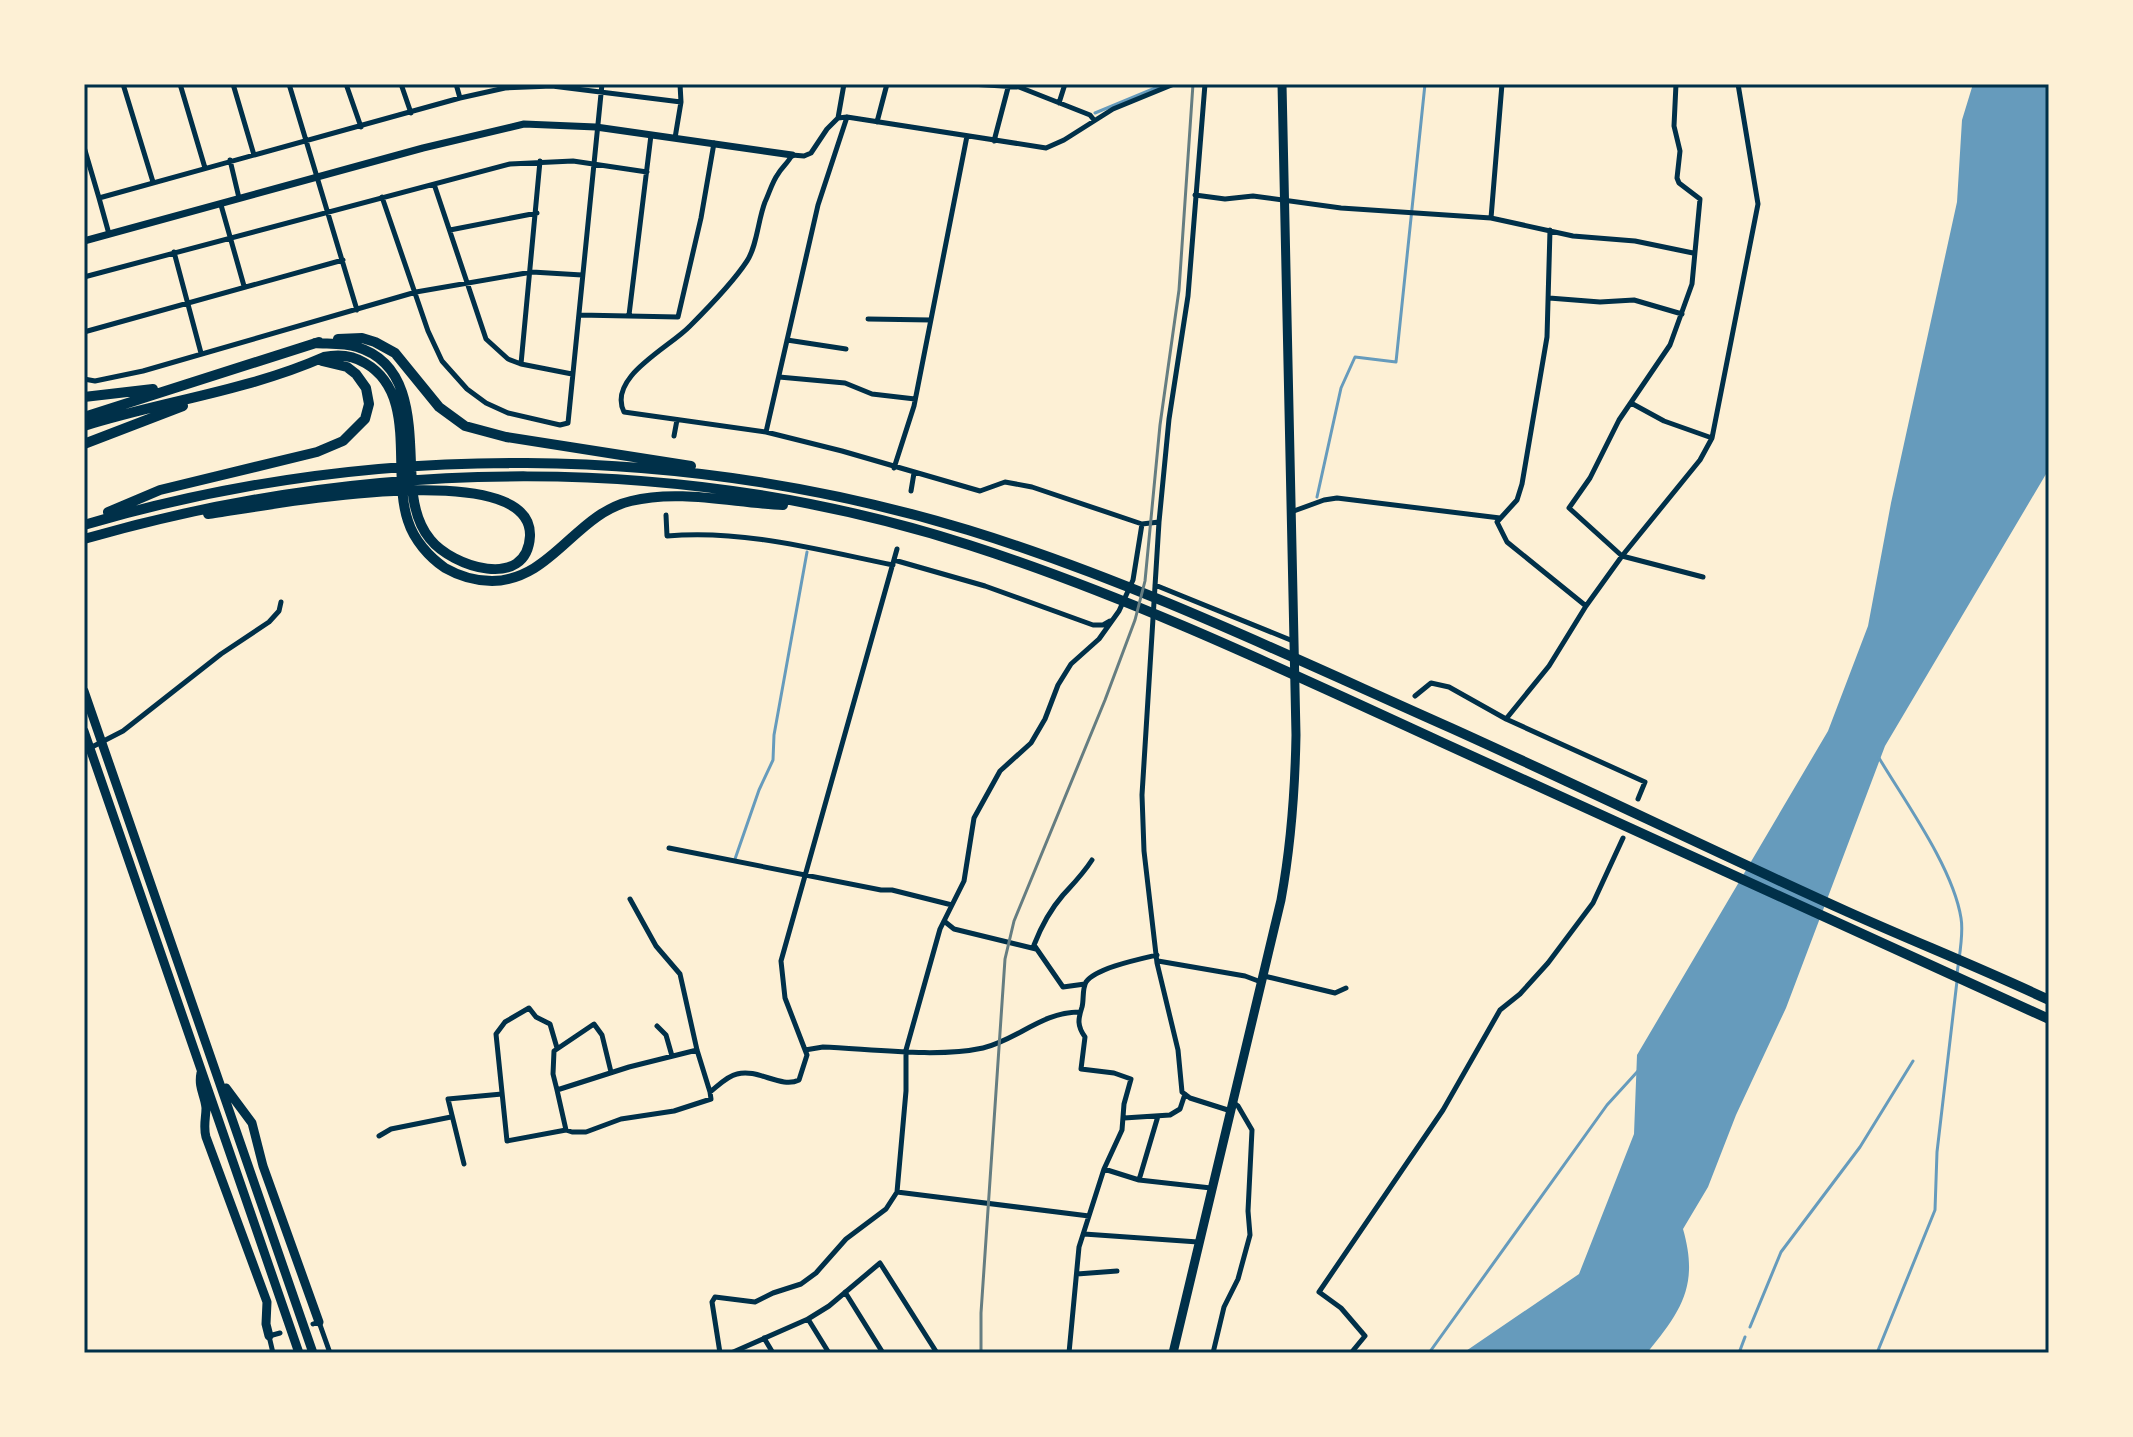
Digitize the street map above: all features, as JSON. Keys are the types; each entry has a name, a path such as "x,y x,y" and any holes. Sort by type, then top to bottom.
{"highway":[{"path":"84,417 315,343 362,338 385,346 451,417 465,426 489,434 760,477 969,530 1123,586 1441,724 2049,1000"},
{"path":"315,343 353,346 371,354 387,367 398,383 407,407 405,450 412,531 433,559 465,577 488,581 521,576 537,568 592,520 628,502 675,498 821,507"},
{"path":"84,444 230,389 324,357 344,355 371,367 393,395 405,450"},
{"path":"84,523 160,490 317,452 343,441 365,419 369,404 366,388 356,374 340,364 330,361 310,363"},
{"path":"84,397 140,392 228,373"},
{"path":"84,426 230,389"},
{"path":"84,523 197,495 266,482 433,465 538,462 646,467 822,493"},
{"path":"84,539 214,506 326,488 477,476 539,475 645,481 821,507 964,544 1119,599 2049,1019"},
{"path":"146,522 392,490 455,490 488,495 511,504 527,522 530,534 528,548 514,564 504,568 483,569 461,563 431,542 408,498"}],"main road":[{"path":"1173,1353 1284,885 1293,811 1296,735 1282,84"},
{"path":"84,691 216,1076 234,1108 313,1353"},
{"path":"84,731 299,1353"},
{"path":"202,1072 198,1085 206,1107 203,1126 267,1302 269,1336"},
{"path":"234,1108 225,1120 241,1170 242,1187"},
{"path":"234,1108 252,1123 263,1166 316,1323"}],"street":[{"path":"123,84 153,182"},
{"path":"180,84 205,168"},
{"path":"233,84 254,155"},
{"path":"289,84 357,310"},
{"path":"346,84 361,127"},
{"path":"401,84 411,113"},
{"path":"456,84 460,98"},
{"path":"382,197 431,339 442,361 467,389 498,409 560,425 568,423 602,84"},
{"path":"675,138 681,102 680,84"},
{"path":"84,241 494,129 524,124 596,127 804,156 811,153 838,118 844,84"},
{"path":"877,122 887,84"},
{"path":"971,84 1019,87 1090,115 1094,120"},
{"path":"1059,103 1065,84"},
{"path":"838,118 1046,148 1094,120 1174,84"},
{"path":"1205,84 1188,296 1169,419 1159,522 1142,795 1144,851 1161,986 1178,1050 1182,1092 1232,1107 1238,1106 1252,1130 1248,1211 1250,1235 1238,1279 1224,1307 1213,1353"},
{"path":"1491,218 1502,84"},
{"path":"1676,84 1674,126 1680,151 1677,178 1700,199 1692,284 1670,345 1619,420 1590,478 1569,508 1622,556 1703,577"},
{"path":"1506,719 1549,666 1586,606 1700,460 1712,438 1758,204 1739,84 1693,84"},
{"path":"99,198 505,86 552,85 681,102"},
{"path":"994,141 1009,85"},
{"path":"766,432 818,205 847,117"},
{"path":"629,315 651,135"},
{"path":"894,468 915,399 967,136"},
{"path":"678,317 701,218 714,143"},
{"path":"84,147 109,234"},
{"path":"792,155 778,173 764,204 749,259 691,326 631,373 621,400 624,412 766,432 980,491 1005,482 1032,487 1142,524 1159,522"},
{"path":"230,160 239,200"},
{"path":"84,277 510,164 540,161 594,164 647,172"},
{"path":"521,364 540,161"},
{"path":"434,184 486,339 498,353 521,364 572,374"},
{"path":"1195,195 1225,199 1253,196 1341,208 1491,218 1573,236 1635,241 1693,253"},
{"path":"221,205 244,286"},
{"path":"450,230 537,213"},
{"path":"1550,230 1547,337 1522,484 1517,500 1497,522 1507,542 1586,606"},
{"path":"174,252 201,353"},
{"path":"84,332 343,260"},
{"path":"84,379 95,381 143,371 416,292 532,272 582,275"},
{"path":"1549,298 1600,302 1634,300 1682,314"},
{"path":"579,315 678,317 691,326"},
{"path":"868,319 931,320"},
{"path":"787,340 846,349"},
{"path":"779,377 845,383 872,394 915,399"},
{"path":"1631,403 1664,421 1712,438"},
{"path":"674,436 677,420"},
{"path":"911,491 914,473"},
{"path":"1291,512 1337,498 1501,518"},
{"path":"666,515 667,536"},
{"path":"720,1353 712,1302 715,1297 755,1302 801,1284 816,1273 846,1239 886,1209 897,1192 906,1050 940,929 964,881 974,818 1000,771 1031,743 1071,664 1099,639 1119,611 1133,580 1142,524"},
{"path":"658,538 692,534 768,541 893,562 985,586 1093,625 1111,621"},
{"path":"710,1092 736,1074 753,1073 794,1083 802,1074 805,1050 785,998 781,961 897,549"},
{"path":"1155,585 1293,641"},
{"path":"90,748 123,731 221,654 269,622 279,611 281,602"},
{"path":"1415,696 1431,683 1449,687 1506,719 1645,782 1638,799"},
{"path":"1351,1353 1365,1336 1341,1308 1319,1292 1443,1110 1500,1010 1520,994 1548,963 1593,903 1623,838"},
{"path":"669,848 805,877 892,890 952,905"},
{"path":"1092,860 1083,876 1063,895 1046,918 1034,945 1063,987 1085,984 1118,966 1158,958 1335,993 1346,988"},
{"path":"557,1048 550,1024 536,1017 529,1008 505,1022 496,1034 507,1141 566,1130 586,1132 621,1119 674,1111 711,1099 680,974 656,946 630,899"},
{"path":"944,921 954,929 1037,949"},
{"path":"1069,1353 1079,1247 1124,1118 1124,1104 1131,1079 1114,1073 1081,1069 1085,1037 1079,1028 1079,1012 1085,984"},
{"path":"805,1050 823,1047 948,1052 986,1047 1052,1016 1079,1012"},
{"path":"566,1130 553,1055 557,1048 594,1024 602,1035 611,1072"},
{"path":"657,1026 666,1035 672,1056"},
{"path":"557,1090 611,1072 697,1050"},
{"path":"464,1164 448,1099 502,1094"},
{"path":"1124,1118 1170,1115 1180,1109 1185,1094"},
{"path":"1139,1180 1158,1115"},
{"path":"379,1136 391,1129 451,1117"},
{"path":"1104,1169 1139,1180 1211,1188"},
{"path":"897,1192 1089,1216"},
{"path":"1084,1234 1198,1242"},
{"path":"731,1353 808,1319 829,1306 880,1263 937,1353"},
{"path":"1077,1274 1117,1271"},
{"path":"845,1292 883,1353"},
{"path":"808,1319 829,1353"},
{"path":"316,1323 330,1353"},
{"path":"273,1353 269,1336 280,1333"},
{"path":"764,1338 773,1353"}],"water":[{"path":"1973,84 2049,84 2049,469 1885,746 1786,1008 1736,1115 1708,1187 1683,1229 1689,1266 1688,1282 1670,1323 1647,1353 1463,1353 1579,1274 1634,1134 1637,1055 1828,731 1868,626 1891,503 1957,202 1962,120"}],"waterway":[{"path":"1095,113 1165,84"},
{"path":"1317,497 1341,388 1355,357 1396,362 1425,84"},
{"path":"735,859 773,760 774,735 807,552"},
{"path":"1879,758 1949,878 1961,918 1957,974"},
{"path":"1877,1353 1935,1210 1937,1152 1957,981"},
{"path":"1750,1327 1781,1252 1860,1147 1913,1061"},
{"path":"1429,1353 1607,1105 1638,1071"},
{"path":"1739,1353 1745,1337"}],"railway":[{"path":"981,1353 981,1313 1005,959 1014,921 1105,700 1135,620 1145,581 1160,425 1179,290 1193,84"}]}
